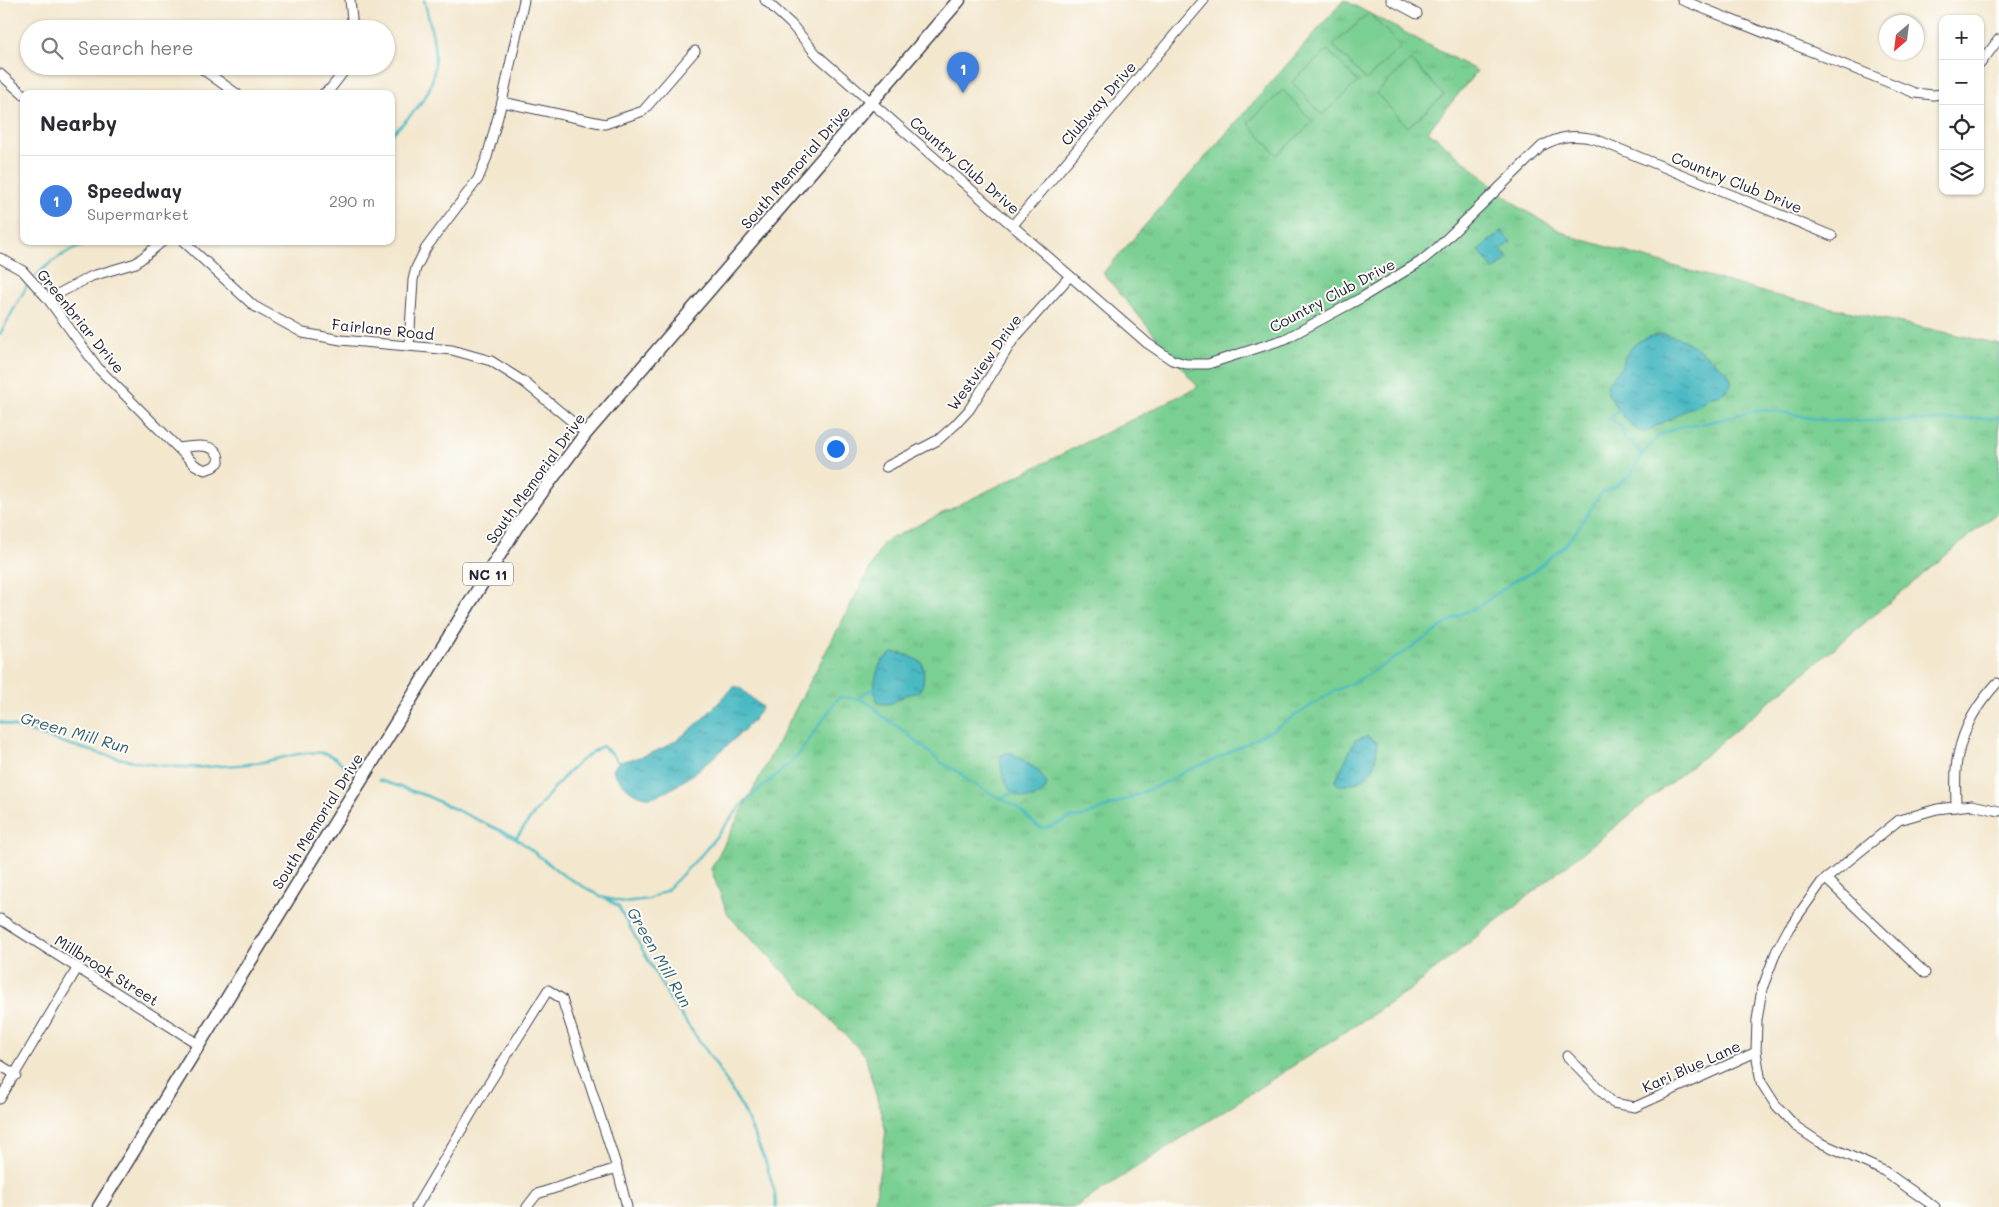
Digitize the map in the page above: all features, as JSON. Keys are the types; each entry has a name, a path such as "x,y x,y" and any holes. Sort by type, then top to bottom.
{"main road":[{"name":"South Memorial Drive","path":"99,1207 519,523 586,433 960,0"}],"street":[{"path":"350,0 352,20"},
{"path":"409,346 413,280 416,268 426,248 478,179 487,157 502,102 524,0"},
{"name":"Country Club Drive","path":"766,0 791,24 818,56 1147,343 1160,352 1186,364 1208,364 1285,339 1361,298 1420,262 1450,238 1537,150 1555,139 1574,135 1595,139 1832,236"},
{"name":"Clubway Drive","path":"1013,225 1204,0"},
{"path":"1391,0 1417,14"},
{"path":"1682,0 1915,93 1939,94"},
{"path":"1983,60 1999,39"},
{"path":"502,102 605,124 643,111 694,51"},
{"path":"0,74 20,92"},
{"path":"210,75 231,90"},
{"path":"328,90 341,75"},
{"path":"48,299 92,276 136,263 158,245"},
{"name":"Fairlane Road","path":"187,245 254,306 303,333 341,340 452,350 491,361 524,382 586,433"},
{"name":"Greenbriar Drive","path":"0,258 23,272 48,299 98,368 179,448"},
{"name":"Westview Drive","path":"886,467 938,440 955,425 969,410 1013,340 1070,276"},
{"path":"1956,807 1957,756 1968,724 1979,704 1997,684"},
{"path":"1935,1207 1884,1171 1819,1142 1795,1126 1775,1104 1761,1082 1756,1052 1757,1020 1762,989 1776,952 1788,928 1821,883 1899,820 1937,808 1972,805 1999,811"},
{"path":"1826,879 1924,972"},
{"name":"Millbrook Street","path":"0,919 198,1044"},
{"path":"0,1099 16,1075 78,967"},
{"path":"416,1207 485,1090 548,990 562,999 617,1168 627,1207"},
{"name":"Kari Blue Lane","path":"1567,1056 1612,1103 1636,1107 1756,1052"},
{"path":"0,1066 16,1075"},
{"path":"528,1207 538,1194 617,1168"}],"green space":[{"path":"1344,0 1477,71 1428,131 1520,208 1570,236 1773,295 1999,344 1999,511 1714,748 1407,992 1075,1207 874,1207 886,1131 865,1055 728,915 711,869 884,542 1198,387 1103,273"},
{"path":"1369,13 1401,47 1366,80 1333,45"},
{"path":"1328,50 1358,82 1322,115 1292,82"},
{"path":"1411,60 1444,95 1408,127 1376,93"},
{"path":"1283,90 1313,122 1277,155 1248,123"}],"water":[{"path":"1502,231 1511,242 1501,250 1508,259 1494,270 1478,250"},
{"path":"1664,334 1686,341 1703,352 1727,373 1731,381 1730,386 1721,394 1709,397 1698,405 1688,408 1645,432 1641,432 1632,426 1618,409 1610,397 1607,388 1633,346 1652,336"},
{"path":"892,653 908,655 922,663 923,684 916,693 905,695 890,704 878,703 875,695 877,673 881,662"},
{"path":"733,687 739,687 762,707 749,725 702,767 674,787 651,797 634,793 619,780 613,770 618,762 654,752 683,736 708,714"},
{"path":"1367,736 1377,742 1373,768 1365,778 1340,786 1335,782 1355,740"},
{"path":"1011,752 1039,771 1047,784 1038,796 1022,798 1009,789 1003,775 1001,755"}],"waterway":[{"path":"395,131 423,100 433,76 435,65 434,43 424,0"},
{"path":"36,276 64,254 85,245"},
{"path":"0,334 28,284"},
{"path":"1619,410 1610,418 1620,425 1625,439 1632,442 1642,454"},
{"path":"605,898 624,902 649,899 667,890 702,854 745,801 799,754 839,697 860,699 871,705 882,716 904,731 942,763 960,773 968,781 1017,807 1037,826 1042,828 1050,827 1070,818 1082,817 1167,782 1274,729 1331,693 1368,675 1457,616 1480,606 1515,580 1533,572 1565,545 1601,493 1615,487 1632,474 1642,454 1660,435 1681,426 1698,425 1758,410 1777,411 1831,421 1999,418"},
{"path":"860,699 864,693 875,689"},
{"name":"Green Mill Run","path":"0,722 76,747 154,765 180,767 228,766 263,762 303,753 319,753 333,756 348,769"},
{"path":"516,838 555,787 589,754 602,746 620,764"},
{"name":"Green Mill Run","path":"379,780 427,796 516,838 563,875 618,906 671,1001 715,1063 743,1109 766,1163 775,1193 776,1207"},
{"path":"1000,798 1014,791"}],"place":[{"name":"Speedway","path":"963,93"}]}
